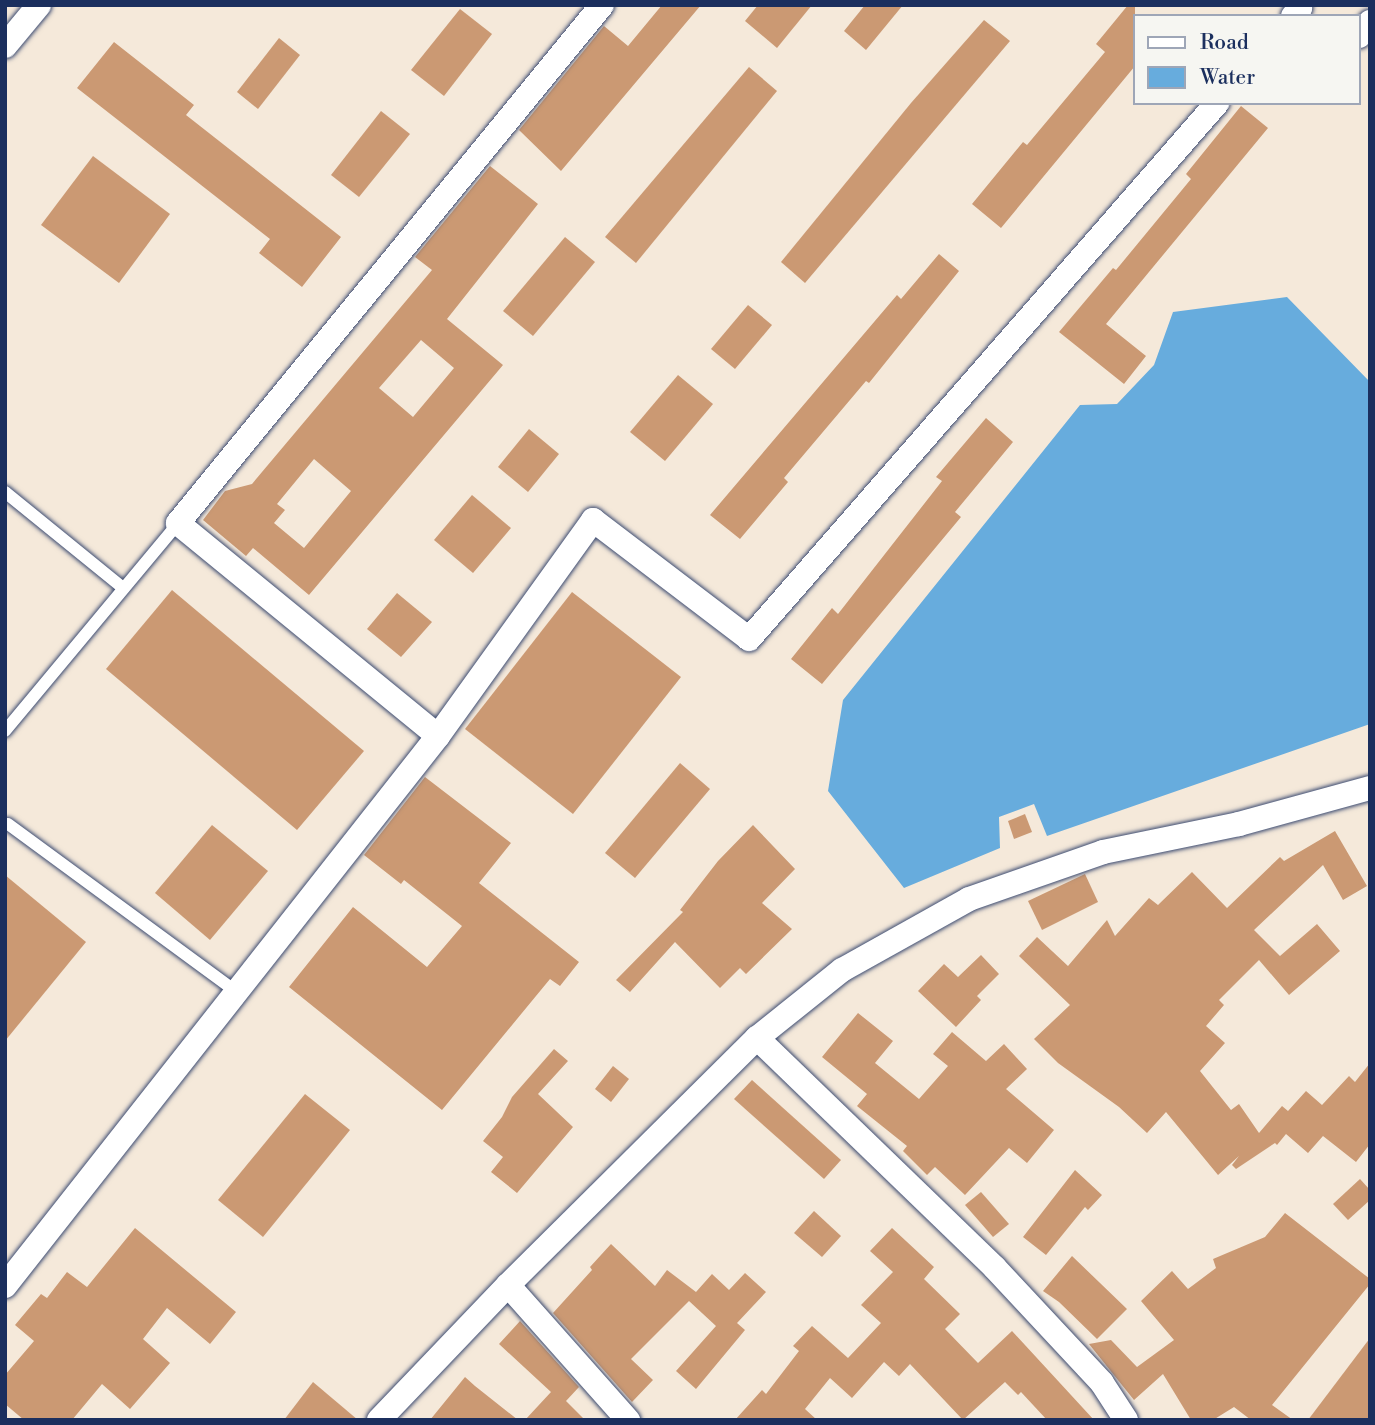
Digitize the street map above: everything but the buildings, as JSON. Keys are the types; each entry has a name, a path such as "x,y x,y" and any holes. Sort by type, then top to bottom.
{"street":[{"path":"5,46 39,5"},
{"path":"438,736 178,523 602,5"},
{"path":"5,1286 238,994 438,736 593,520 748,639 1215,105"},
{"path":"379,1420 508,1285 757,1038 842,970 970,899 1103,852 1239,824 1370,788"},
{"path":"757,1038 994,1267 1102,1383 1126,1420"},
{"path":"508,1285 628,1420"}],"lane":[{"path":"5,492 123,588"},
{"path":"5,731 178,523"},
{"path":"8,824 238,994"}],"water":[{"path":"1287,297 1370,382 1370,724 1047,836 1034,804 999,817 1000,848 904,888 828,791 843,700 1080,405 1117,404 1154,365 1173,312"}]}
